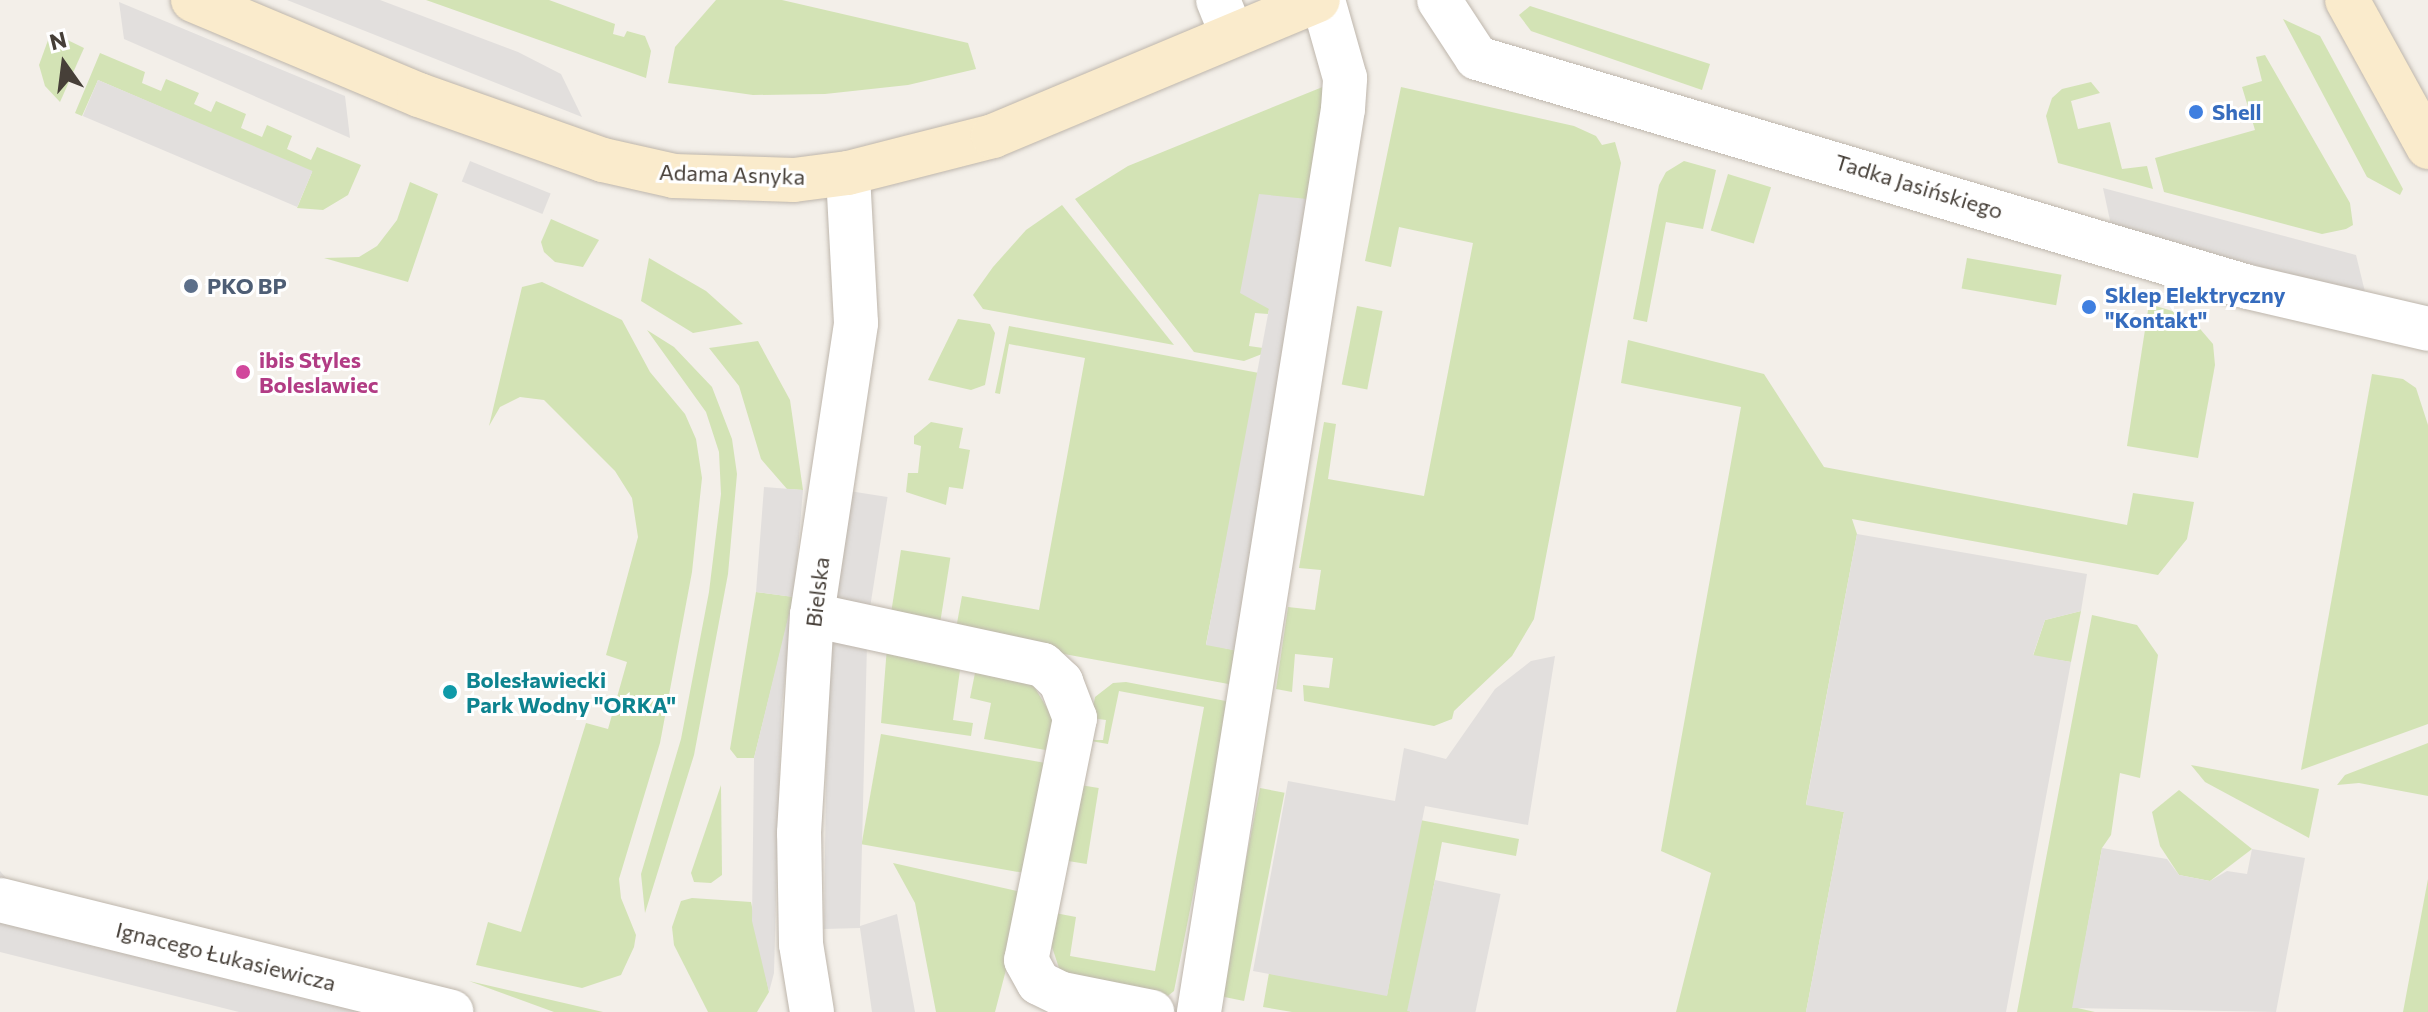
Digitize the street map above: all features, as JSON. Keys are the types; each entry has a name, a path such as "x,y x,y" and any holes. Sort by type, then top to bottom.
{"street":[{"name":"Adama Asnyka","path":"193,0 419,95 603,160 674,176 794,180 848,173 993,136 1224,16 1321,0"},
{"path":"1199,1012 1343,109 1345,78 1321,0"},
{"name":"Tadka Jasińskiego","path":"1439,0 1477,58 2248,287 2428,329"},
{"path":"2347,0 2428,147"},
{"name":"Bielska","path":"812,1012 801,944 799,833 812,615 856,323 848,173"},
{"path":"812,615 1043,665 1061,682 1075,718 1026,960 1039,983 1062,994 1152,1012"},
{"name":"Ignacego Łukasiewicza","path":"0,900 451,1012"}],"green space":[{"path":"426,0 549,0 615,24 613,34 624,37 627,31 645,36 651,51 646,78"},
{"path":"716,0 782,0 968,43 976,69 908,85 825,94 753,95 668,83 675,47"},
{"path":"1530,6 1710,64 1702,90 1531,31 1519,15"},
{"path":"2283,19 2320,36 2403,189 2400,195 2367,177"},
{"path":"51,32 84,48 60,102 45,86 39,65"},
{"path":"100,53 145,72 142,83 161,91 166,79 199,93 194,104 211,112 216,101 246,114 241,128 262,137 267,125 292,136 287,149 311,160 317,147 361,165 348,195 323,210 297,208 312,172 98,80 82,116 75,113"},
{"path":"2265,55 2350,203 2353,225 2346,229 2322,234 2164,192 2155,158 2255,130 2242,87 2262,81 2256,57"},
{"path":"2091,82 2100,93 2071,101 2078,129 2110,122 2122,169 2147,166 2153,189 2058,163 2046,116 2052,98 2062,89"},
{"path":"1325,86 1321,201 1259,195 1269,309 1268,314 1255,313 1249,346 1263,348 1262,354 1244,361 1194,352 1075,199 1128,166"},
{"path":"1401,87 1574,126 1596,136 1602,145 1615,142 1621,163 1534,619 1512,656 1454,711 1452,719 1434,726 1304,701 1303,685 1329,688 1333,658 1295,654 1292,692 1276,689 1288,607 1315,610 1321,570 1299,568 1324,422 1336,424 1328,479 1424,496 1473,243 1399,227 1391,267 1365,261"},
{"path":"1684,161 1716,170 1703,229 1666,222 1647,322 1633,319 1659,185 1666,172"},
{"path":"1728,174 1771,187 1754,244 1711,230"},
{"path":"410,182 438,194 408,282 324,258 359,257 377,246 397,220"},
{"path":"1062,205 1174,345 983,309 973,295 993,267 1026,230"},
{"path":"551,219 599,240 583,267 555,262 544,252 541,242"},
{"path":"649,258 706,291 743,324 693,333 641,301"},
{"path":"1967,258 2062,275 2056,305 1962,289"},
{"path":"542,282 622,320 650,372 685,414 696,439 702,478 692,572 660,743 619,879 621,898 636,935 634,947 621,975 582,988 476,965 488,922 521,932 586,723 608,729 627,662 606,655 638,537 632,498 615,471 544,400 520,397 500,407 489,426 522,287"},
{"path":"2149,304 2189,316 2213,344 2215,365 2198,458 2127,446"},
{"path":"1357,306 1383,311 1367,389 1342,385"},
{"path":"958,319 990,324 995,333 985,385 971,390 928,380"},
{"path":"1009,326 1259,373 1206,644 1238,651 1234,685 955,634 962,596 1039,610 1085,358 1009,344 1000,394 995,393"},
{"path":"647,330 674,347 712,387 732,439 737,474 728,574 694,755 645,913 641,874 681,739 709,592 721,494 719,452 706,412"},
{"path":"1628,340 1764,374 1824,467 2127,525 2133,493 2194,502 2187,539 2158,575 1852,519 1857,534 1806,804 1844,812 1806,1012 1676,1012 1711,873 1661,851 1741,407 1621,383"},
{"path":"758,341 790,400 803,490 787,489 761,459 739,386 709,348"},
{"path":"2372,374 2403,379 2416,388 2428,425 2428,724 2301,770"},
{"path":"931,422 963,428 959,448 970,450 963,489 949,487 946,505 906,492 908,473 918,473 921,446 914,444 914,436"},
{"path":"901,550 950,558 939,628 890,620"},
{"path":"756,592 794,597 754,758 737,758 730,749"},
{"path":"2081,611 2071,662 2033,656 2045,620"},
{"path":"2092,615 2137,625 2158,655 2140,778 2120,773 2111,835 2102,848 2073,1007 2095,1012 2017,1012"},
{"path":"887,647 961,663 953,720 973,723 971,736 881,723"},
{"path":"976,668 1029,678 1056,723 1051,751 984,739 991,703 970,698"},
{"path":"1126,682 1231,702 1174,991 1164,999 1060,971 1050,941 1055,913 1076,917 1070,956 1155,971 1204,707 1119,691 1108,744 1085,740 1103,740 1106,720 1091,718 1095,697 1113,683"},
{"path":"881,734 1048,764 1029,874 862,844"},
{"path":"2428,743 2428,796 2359,783 2337,785 2345,775"},
{"path":"2191,765 2319,789 2309,838 2205,782"},
{"path":"1074,784 1099,788 1087,864 1062,860"},
{"path":"721,785 722,875 711,883 694,882 691,873"},
{"path":"1260,788 1285,793 1244,1001 1220,996"},
{"path":"2179,790 2252,849 2210,881 2179,875 2160,846 2152,812"},
{"path":"1420,820 1519,839 1516,856 1442,842 1410,1012 1292,1012 1263,1007 1269,973 1387,995"},
{"path":"893,863 1026,893 995,1012 936,1012 915,903"},
{"path":"2428,879 2428,1012 2403,1012"},
{"path":"692,898 751,902 769,992 757,1012 708,1012 674,945 672,927 681,901"},
{"path":"469,981 603,1012 554,1012"}],"shaded area":[{"path":"287,0 380,0 518,52 561,74 582,117"},
{"path":"119,2 345,96 350,138 124,39"},
{"path":"98,80 312,171 297,207 83,116"},
{"path":"470,161 551,194 542,214 462,181"},
{"path":"2103,188 2356,255 2366,296 2111,225"},
{"path":"1259,194 1327,201 1238,651 1206,645 1269,309 1240,293"},
{"path":"764,487 803,490 794,597 781,713 774,973 769,992 752,921 754,758 793,597 756,592"},
{"path":"849,491 888,497 870,608 831,602"},
{"path":"1857,534 2087,574 2081,611 2045,620 2033,655 2071,662 2006,1012 1806,1012 1844,812 1806,805"},
{"path":"828,640 867,644 860,926 897,914 915,1012 872,1012 860,928 824,929"},
{"path":"1555,656 1528,825 1425,806 1387,996 1253,971 1288,781 1395,801 1404,748 1446,759 1495,689 1531,661"},
{"path":"2102,848 2167,859 2179,875 2210,881 2227,871 2247,874 2252,849 2305,858 2276,1012 2072,1008"},
{"path":"0,871 20,894 451,1012 239,1012 0,952"},
{"path":"1435,880 1501,894 1475,1012 1407,1011"}],"place":[{"name":"Shell","path":"2196,112"},
{"name":"PKO BP","path":"191,286"},
{"name":"Sklep Elektryczny \"Kontakt\"","path":"2089,307"},
{"name":"ibis Styles Boleslawiec","path":"243,372"},
{"name":"Bolesławiecki Park Wodny \"ORKA\"","path":"450,692"}]}
